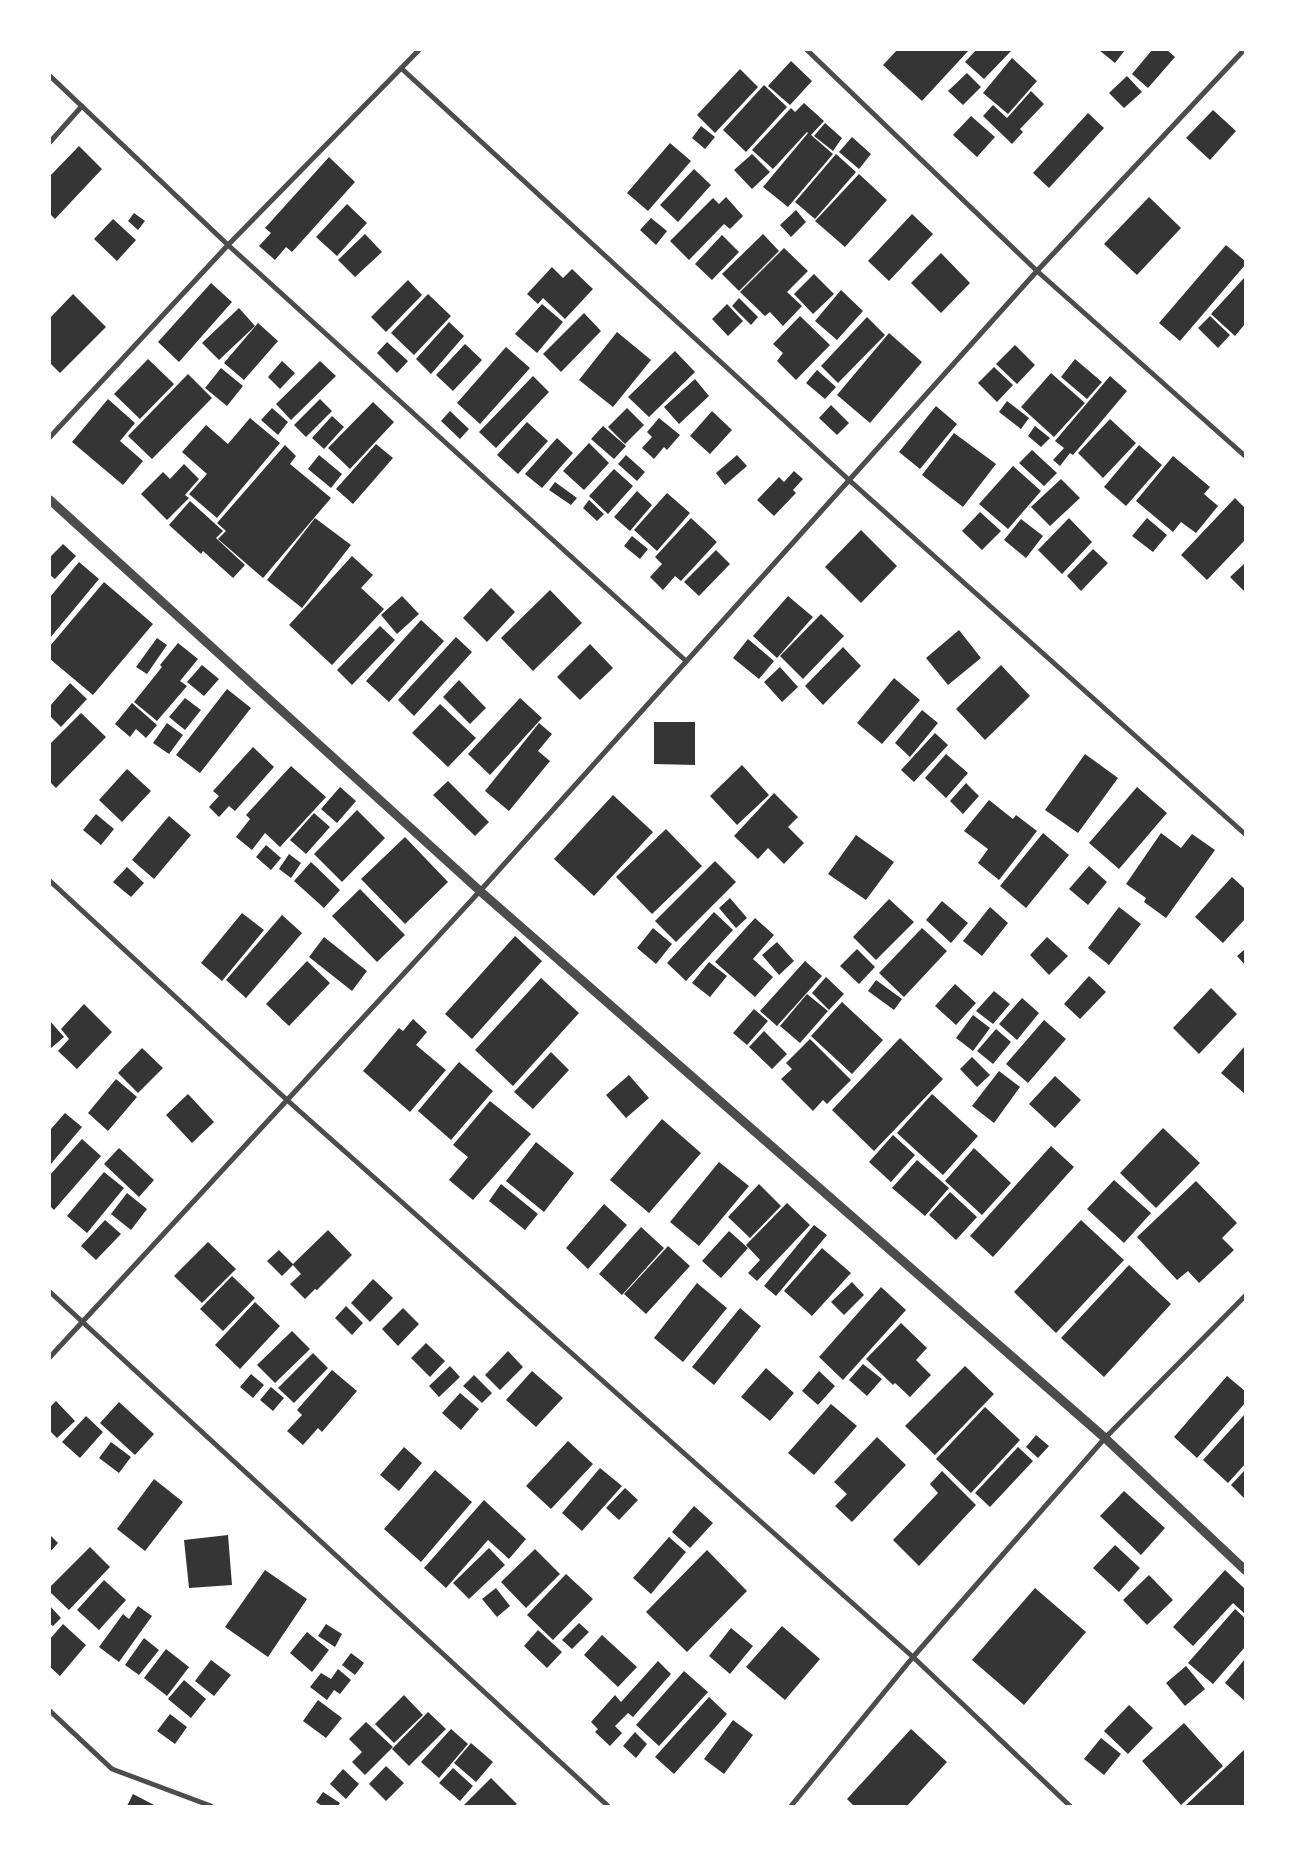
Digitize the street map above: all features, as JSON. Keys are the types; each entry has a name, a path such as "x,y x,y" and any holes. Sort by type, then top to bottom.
{"street":[{"path":"50,437 228,245 419,50"},
{"path":"807,50 1037,272 1245,456"},
{"path":"50,1357 480,891 1037,272 1244,50"},
{"path":"401,68 849,480 1245,834"},
{"path":"50,76 228,245 686,661"},
{"path":"50,142 82,106"},
{"path":"50,500 480,891 1105,1438 1245,1570"},
{"path":"50,881 287,1100 913,1657 1070,1806"},
{"path":"50,1292 608,1806"},
{"path":"791,1806 913,1657 1105,1438 1245,1296"},
{"path":"50,1712 112,1769 211,1806"}],"building":[{"path":"897,50 969,50 922,101 883,65"},
{"path":"976,50 1012,50 984,79 965,62"},
{"path":"1099,50 1125,50 1115,63"},
{"path":"1152,50 1167,50 1175,57 1148,88 1132,74"},
{"path":"1012,58 1037,81 1008,114 983,93"},
{"path":"791,61 812,81 790,105 768,86"},
{"path":"740,69 758,87 715,133 697,115"},
{"path":"967,73 981,87 963,105 948,91"},
{"path":"1127,76 1142,92 1124,108 1109,93"},
{"path":"764,85 787,107 746,152 723,130"},
{"path":"1031,91 1044,104 1020,129 1023,132 1012,144 983,116 993,105 1007,118"},
{"path":"804,103 824,121 811,135 833,154 788,207 763,187 808,133 773,169 752,150 791,108 795,112"},
{"path":"1213,110 1236,131 1210,160 1186,138"},
{"path":"1088,113 1104,128 1049,188 1033,173"},
{"path":"971,116 995,137 977,157 953,135"},
{"path":"825,123 842,138 833,151 814,136"},
{"path":"701,126 715,137 705,149 692,138"},
{"path":"852,137 871,154 859,169 839,152"},
{"path":"670,143 691,161 648,211 627,193"},
{"path":"79,146 102,169 55,219 50,214 50,176"},
{"path":"752,154 770,172 752,189 734,170"},
{"path":"836,154 856,172 815,219 795,202"},
{"path":"329,157 355,182 292,252 286,247 275,260 259,246 271,233 265,228"},
{"path":"694,169 711,185 678,222 660,205"},
{"path":"859,174 887,200 845,247 815,221"},
{"path":"726,197 743,216 730,229 724,224 689,260 670,241 713,198 719,204"},
{"path":"1149,197 1181,228 1137,275 1104,244"},
{"path":"347,204 367,223 337,256 316,237"},
{"path":"796,210 806,222 791,237 780,225"},
{"path":"134,213 145,221 138,230 128,221"},
{"path":"912,214 933,234 889,281 868,261"},
{"path":"651,218 667,231 656,245 640,230"},
{"path":"113,219 136,240 117,261 94,239"},
{"path":"365,234 382,252 355,277 338,260"},
{"path":"763,234 779,251 739,291 722,274"},
{"path":"722,235 739,252 712,280 695,264"},
{"path":"1226,245 1245,261 1245,265 1180,341 1159,323"},
{"path":"784,248 808,271 787,292 802,306 783,326 770,312 765,316 740,292"},
{"path":"941,253 970,283 941,313 911,283"},
{"path":"552,267 563,278 572,269 593,289 565,319 543,298 538,304 527,294"},
{"path":"814,274 834,294 813,314 794,294"},
{"path":"1245,277 1245,324 1235,336 1211,314"},
{"path":"408,280 422,295 386,332 371,317"},
{"path":"211,283 232,302 179,362 158,342"},
{"path":"841,290 863,311 837,340 815,321"},
{"path":"73,294 106,327 60,373 50,363 50,318"},
{"path":"428,294 451,316 414,355 391,333"},
{"path":"739,298 758,317 751,325 732,306"},
{"path":"542,304 563,322 537,353 515,334"},
{"path":"727,304 743,321 728,336 712,319"},
{"path":"239,308 255,326 219,360 202,343"},
{"path":"584,313 601,331 561,372 543,354"},
{"path":"800,316 830,345 796,380 777,361 783,353 773,344"},
{"path":"1210,316 1230,335 1218,348 1198,328"},
{"path":"867,317 885,335 838,383 821,366"},
{"path":"449,322 464,336 431,374 416,359"},
{"path":"258,323 278,341 244,380 224,363"},
{"path":"617,332 651,360 613,407 579,380"},
{"path":"889,333 922,362 870,423 837,395"},
{"path":"387,342 408,361 397,373 377,353"},
{"path":"465,344 482,360 453,391 436,375"},
{"path":"1015,345 1035,365 1017,384 996,364"},
{"path":"506,347 530,368 480,424 457,403"},
{"path":"675,351 695,372 649,417 628,397"},
{"path":"148,359 174,384 140,419 114,394"},
{"path":"1075,359 1102,382 1087,399 1061,377"},
{"path":"282,361 295,373 280,389 268,377"},
{"path":"320,361 336,376 291,420 276,404"},
{"path":"994,367 1013,385 997,402 978,383"},
{"path":"221,368 243,386 227,406 205,388"},
{"path":"817,370 836,387 825,399 806,383"},
{"path":"1051,373 1085,403 1054,437 1021,407"},
{"path":"188,374 212,398 152,459 128,436"},
{"path":"533,376 549,392 496,448 479,432"},
{"path":"1110,376 1127,391 1073,455 1070,453 1060,466 1053,460 1064,448 1055,441"},
{"path":"695,379 709,396 679,424 664,407"},
{"path":"108,399 135,423 120,441 143,461 123,485 72,442"},
{"path":"320,399 332,411 306,437 294,425"},
{"path":"1007,401 1029,418 1021,429 999,412"},
{"path":"373,402 394,422 350,469 328,448"},
{"path":"831,405 849,423 837,435 819,418"},
{"path":"936,406 957,424 920,469 899,452"},
{"path":"272,408 288,422 278,435 261,420"},
{"path":"627,408 644,425 625,444 608,427"},
{"path":"450,411 469,429 460,439 441,421"},
{"path":"712,411 732,430 710,454 690,436"},
{"path":"332,416 344,427 324,449 312,438"},
{"path":"250,418 280,443 217,518 189,494 207,474 182,452 206,425 228,444"},
{"path":"659,418 680,435 667,450 664,447 654,459 642,448 652,437 647,432"},
{"path":"1110,419 1136,443 1103,478 1078,453"},
{"path":"527,422 548,441 518,474 497,455"},
{"path":"603,426 626,446 614,459 591,439"},
{"path":"1035,426 1050,438 1041,447 1028,436"},
{"path":"954,433 996,464 963,507 922,475"},
{"path":"557,438 573,453 542,488 525,474"},
{"path":"589,443 609,463 584,490 563,471"},
{"path":"376,444 393,458 353,504 336,489"},
{"path":"285,445 296,456 290,464 331,498 263,578 218,539 226,531 217,523"},
{"path":"1139,445 1162,465 1126,506 1104,487"},
{"path":"1032,450 1057,473 1044,486 1019,463"},
{"path":"319,455 342,474 331,488 308,469"},
{"path":"626,455 645,472 637,481 618,464"},
{"path":"737,455 747,466 725,485 716,473"},
{"path":"1173,456 1210,487 1204,494 1218,506 1196,533 1181,522 1173,532 1136,501"},
{"path":"184,464 199,479 185,495 189,498 167,520 141,494 163,472 170,479"},
{"path":"1013,466 1041,491 1008,529 979,504"},
{"path":"614,469 633,486 608,514 589,496"},
{"path":"794,471 803,479 793,490 796,493 774,516 757,500 779,477 784,482"},
{"path":"1061,479 1080,498 1050,526 1031,507"},
{"path":"555,482 577,498 571,505 549,490"},
{"path":"637,491 652,505 630,531 614,517"},
{"path":"667,493 690,513 657,551 634,530"},
{"path":"1235,498 1245,508 1245,540 1207,580 1181,555"},
{"path":"589,500 604,514 597,521 583,508"},
{"path":"190,501 223,531 216,538 245,565 233,578 203,551 201,554 169,525"},
{"path":"980,512 1001,531 982,550 962,531"},
{"path":"315,518 351,545 302,608 267,580"},
{"path":"691,518 717,542 681,581 675,576 663,590 650,577 662,564 655,557"},
{"path":"1069,518 1092,542 1062,574 1038,550"},
{"path":"1147,518 1167,535 1153,552 1132,536"},
{"path":"1021,519 1043,536 1026,558 1004,540"},
{"path":"861,530 897,566 861,603 825,567"},
{"path":"632,536 648,549 640,559 624,546"},
{"path":"63,544 76,556 55,579 50,575 50,557"},
{"path":"1093,549 1108,563 1081,591 1067,576"},
{"path":"716,550 730,564 699,596 684,582"},
{"path":"352,556 373,575 361,588 384,609 332,665 289,625"},
{"path":"79,562 99,579 50,638 50,597"},
{"path":"1245,563 1245,592 1230,577"},
{"path":"104,582 153,624 93,695 50,659 50,646"},
{"path":"491,588 515,612 487,642 463,618"},
{"path":"550,590 582,623 533,671 501,638"},
{"path":"402,596 419,614 397,634 381,615"},
{"path":"788,596 813,617 777,658 753,636"},
{"path":"821,614 844,636 803,679 780,656"},
{"path":"421,620 444,641 389,702 366,681"},
{"path":"380,626 395,640 352,685 337,670"},
{"path":"959,630 981,658 948,685 926,658"},
{"path":"456,637 472,652 414,716 398,700"},
{"path":"157,638 167,645 147,674 136,667"},
{"path":"748,639 774,661 759,679 733,658"},
{"path":"178,643 198,659 180,681 187,686 157,721 134,702 162,667 160,665"},
{"path":"590,644 613,668 580,700 557,677"},
{"path":"843,647 861,666 823,705 805,686"},
{"path":"202,665 219,679 204,696 187,682"},
{"path":"1001,665 1030,696 985,740 956,709"},
{"path":"780,667 798,687 782,702 764,682"},
{"path":"894,678 920,700 882,744 857,723"},
{"path":"459,680 486,708 470,724 443,697"},
{"path":"70,683 87,699 61,727 50,716 50,706"},
{"path":"227,689 251,708 200,773 176,755"},
{"path":"185,698 201,710 185,730 169,717"},
{"path":"520,698 542,718 490,775 468,754"},
{"path":"132,703 157,725 146,738 136,729 130,737 115,724"},
{"path":"440,704 476,738 448,767 412,733"},
{"path":"922,710 938,723 910,757 895,743"},
{"path":"81,713 106,737 56,788 50,782 50,744"},
{"path":"654,722 695,722 695,765 654,764"},
{"path":"167,723 183,735 169,754 153,743"},
{"path":"539,723 552,734 538,751 550,761 509,811 485,791"},
{"path":"935,733 948,745 914,782 901,770"},
{"path":"253,747 274,767 235,811 229,806 219,817 209,807 219,796 213,791"},
{"path":"946,754 968,773 946,798 925,778"},
{"path":"1085,754 1118,778 1078,833 1045,810"},
{"path":"742,765 769,795 737,825 710,796"},
{"path":"291,766 326,797 280,847 265,833 252,850 236,837 250,819 246,815"},
{"path":"127,769 151,791 122,822 99,800"},
{"path":"448,781 489,822 475,836 433,795"},
{"path":"966,783 979,796 963,814 950,801"},
{"path":"340,787 356,801 337,823 321,809"},
{"path":"1137,787 1167,813 1119,869 1089,843"},
{"path":"774,793 798,817 788,827 804,843 784,864 768,848 758,859 734,836"},
{"path":"613,795 653,832 594,896 554,859"},
{"path":"989,800 1013,819 1016,815 1037,831 999,880 978,863 988,849 964,831"},
{"path":"357,810 385,838 342,882 314,854"},
{"path":"314,813 330,827 306,854 290,840"},
{"path":"96,814 114,829 101,845 83,830"},
{"path":"169,816 191,835 154,879 132,860"},
{"path":"666,829 702,866 652,914 616,877"},
{"path":"1043,833 1069,855 1026,908 1000,886"},
{"path":"1161,833 1181,848 1192,834 1215,850 1166,918 1144,902 1146,898 1126,884"},
{"path":"856,835 894,862 866,900 828,874"},
{"path":"405,837 448,882 405,924 361,879"},
{"path":"266,845 281,858 271,870 256,857"},
{"path":"289,854 301,863 291,878 279,869"},
{"path":"715,861 736,882 676,942 655,921"},
{"path":"311,862 340,890 324,908 294,881"},
{"path":"1089,866 1107,882 1088,905 1069,889"},
{"path":"127,867 144,883 131,897 113,882"},
{"path":"1232,877 1245,889 1245,919 1223,943 1195,917"},
{"path":"360,889 405,935 377,962 332,916"},
{"path":"730,898 747,918 736,928 719,908"},
{"path":"889,899 914,922 876,960 853,937"},
{"path":"942,901 968,923 951,943 926,920"},
{"path":"990,907 1008,923 982,956 963,941"},
{"path":"1119,907 1141,924 1109,965 1088,948"},
{"path":"714,912 733,930 686,981 667,963"},
{"path":"242,913 264,930 222,981 201,963"},
{"path":"282,915 302,933 246,998 226,980"},
{"path":"755,918 774,935 753,959 773,977 755,997 715,962"},
{"path":"653,928 672,944 656,964 637,948"},
{"path":"922,928 947,951 904,997 879,973"},
{"path":"515,936 542,961 472,1039 445,1014"},
{"path":"324,937 367,971 352,991 309,957"},
{"path":"1047,937 1068,956 1049,975 1030,955"},
{"path":"777,942 794,961 779,975 762,955"},
{"path":"857,949 875,967 859,984 840,966"},
{"path":"1245,949 1245,965 1237,956"},
{"path":"307,961 330,983 289,1026 266,1004"},
{"path":"805,961 822,976 777,1026 760,1011"},
{"path":"709,962 727,976 710,997 692,983"},
{"path":"1089,976 1106,992 1080,1019 1064,1004"},
{"path":"826,977 844,994 829,1010 812,993"},
{"path":"541,978 579,1013 513,1086 475,1050"},
{"path":"876,980 902,999 894,1010 868,991"},
{"path":"955,984 976,1003 956,1025 935,1006"},
{"path":"1211,988 1237,1014 1199,1054 1173,1028"},
{"path":"994,991 1010,1004 993,1024 976,1011"},
{"path":"807,994 828,1011 800,1043 780,1026"},
{"path":"1022,998 1039,1013 1017,1040 999,1024"},
{"path":"842,1002 883,1040 852,1074 811,1036"},
{"path":"84,1004 112,1032 77,1069 58,1051 69,1039 61,1029"},
{"path":"754,1009 768,1021 747,1045 733,1033"},
{"path":"973,1015 990,1028 973,1051 956,1038"},
{"path":"413,1019 427,1032 416,1045 446,1070 410,1112 363,1071 399,1028 403,1031"},
{"path":"1044,1020 1066,1039 1028,1083 1006,1064"},
{"path":"50,1021 64,1037 50,1049"},
{"path":"996,1029 1011,1042 993,1064 977,1051"},
{"path":"764,1031 787,1054 772,1069 749,1047"},
{"path":"900,1038 943,1079 874,1151 832,1110"},
{"path":"810,1039 851,1080 827,1104 823,1100 813,1111 781,1079 792,1069 786,1063"},
{"path":"1245,1046 1245,1094 1221,1073"},
{"path":"142,1048 163,1068 138,1093 118,1073"},
{"path":"551,1052 569,1070 533,1109 514,1092"},
{"path":"972,1057 990,1075 977,1087 960,1069"},
{"path":"459,1062 493,1091 451,1140 418,1111"},
{"path":"999,1071 1020,1087 994,1123 972,1106"},
{"path":"629,1075 649,1098 626,1118 606,1095"},
{"path":"1055,1076 1081,1100 1055,1128 1029,1104"},
{"path":"116,1079 137,1097 108,1131 88,1113"},
{"path":"188,1094 214,1122 192,1143 166,1115"},
{"path":"932,1094 978,1136 943,1175 897,1133"},
{"path":"490,1101 531,1134 473,1200 449,1180 468,1157 453,1145"},
{"path":"65,1113 82,1127 50,1165 50,1130"},
{"path":"662,1119 701,1153 649,1213 610,1180"},
{"path":"1163,1128 1200,1163 1156,1208 1120,1173"},
{"path":"893,1135 915,1155 891,1182 869,1162"},
{"path":"82,1139 101,1156 54,1210 50,1206 50,1175"},
{"path":"536,1142 574,1173 544,1212 506,1181"},
{"path":"1051,1146 1074,1167 993,1257 970,1236"},
{"path":"119,1148 154,1180 139,1197 104,1164"},
{"path":"974,1148 1011,1183 982,1215 945,1181"},
{"path":"917,1160 949,1188 925,1216 892,1188"},
{"path":"719,1162 749,1186 699,1246 670,1222"},
{"path":"104,1172 124,1188 87,1233 67,1216"},
{"path":"1114,1180 1151,1213 1124,1243 1087,1209"},
{"path":"1196,1181 1237,1223 1222,1238 1234,1250 1199,1283 1188,1271 1177,1280 1137,1237"},
{"path":"501,1184 538,1214 525,1230 489,1201"},
{"path":"759,1184 781,1206 750,1238 728,1217"},
{"path":"950,1192 977,1217 956,1240 929,1215"},
{"path":"127,1193 147,1209 131,1230 111,1214"},
{"path":"787,1203 810,1225 757,1281 748,1273 760,1260 746,1245"},
{"path":"604,1204 627,1225 588,1269 566,1248"},
{"path":"105,1220 121,1234 96,1260 81,1246"},
{"path":"1081,1220 1124,1260 1056,1333 1014,1292"},
{"path":"814,1225 827,1235 776,1296 764,1286"},
{"path":"641,1227 664,1248 622,1295 599,1274"},
{"path":"328,1230 352,1255 317,1290 315,1289 305,1299 290,1284 301,1274 293,1265 282,1276 267,1261 279,1250 293,1264"},
{"path":"729,1231 748,1248 721,1278 702,1261"},
{"path":"208,1242 236,1269 202,1303 174,1276"},
{"path":"668,1246 690,1266 646,1314 624,1294"},
{"path":"822,1248 851,1273 812,1316 784,1291"},
{"path":"1129,1265 1171,1304 1104,1377 1061,1338"},
{"path":"232,1276 255,1298 223,1331 200,1309"},
{"path":"373,1279 393,1298 370,1322 351,1303"},
{"path":"852,1282 864,1295 844,1315 831,1302"},
{"path":"697,1283 727,1308 683,1362 654,1338"},
{"path":"881,1287 906,1310 843,1380 819,1357"},
{"path":"255,1302 280,1326 240,1369 215,1345"},
{"path":"346,1306 363,1323 352,1335 335,1318"},
{"path":"403,1308 419,1324 398,1346 382,1329"},
{"path":"740,1308 761,1326 714,1385 692,1367"},
{"path":"901,1323 927,1348 916,1360 931,1375 910,1397 895,1383 893,1385 866,1359"},
{"path":"292,1331 310,1349 275,1383 257,1365"},
{"path":"426,1343 445,1361 430,1377 411,1358"},
{"path":"508,1351 523,1367 500,1390 485,1375"},
{"path":"313,1353 328,1368 294,1403 278,1388"},
{"path":"863,1364 882,1379 867,1396 849,1380"},
{"path":"450,1366 460,1377 439,1397 429,1386"},
{"path":"965,1366 994,1394 935,1455 905,1426"},
{"path":"766,1368 794,1393 770,1421 741,1397"},
{"path":"332,1370 357,1391 322,1432 318,1428 303,1445 287,1431 302,1415 297,1410"},
{"path":"532,1371 563,1398 536,1427 506,1400"},
{"path":"819,1371 835,1386 818,1405 802,1391"},
{"path":"251,1374 264,1385 253,1398 240,1387"},
{"path":"474,1375 492,1393 482,1403 463,1386"},
{"path":"1227,1376 1245,1391 1245,1403 1197,1458 1174,1437"},
{"path":"271,1387 284,1398 273,1411 260,1400"},
{"path":"460,1393 479,1409 461,1430 442,1413"},
{"path":"56,1401 75,1421 57,1438 50,1431 50,1407"},
{"path":"119,1402 154,1434 135,1455 100,1423"},
{"path":"831,1404 857,1426 814,1475 788,1453"},
{"path":"985,1407 1020,1440 971,1493 936,1459"},
{"path":"1245,1414 1245,1464 1228,1483 1203,1460"},
{"path":"86,1416 103,1432 80,1458 62,1442"},
{"path":"1036,1435 1049,1446 1038,1458 1026,1447"},
{"path":"877,1437 906,1465 852,1522 835,1506 847,1494 834,1482"},
{"path":"568,1441 593,1464 551,1509 526,1486"},
{"path":"111,1442 131,1457 119,1473 99,1458"},
{"path":"404,1447 422,1463 399,1491 380,1475"},
{"path":"1018,1447 1033,1461 990,1507 975,1493"},
{"path":"600,1468 622,1486 582,1531 562,1513"},
{"path":"435,1470 472,1502 421,1562 384,1529"},
{"path":"1245,1470 1245,1499 1231,1485"},
{"path":"942,1471 976,1505 919,1566 893,1540 938,1493 930,1484"},
{"path":"154,1479 183,1502 145,1551 117,1529"},
{"path":"625,1488 638,1500 619,1520 606,1508"},
{"path":"1124,1491 1165,1528 1141,1555 1100,1516"},
{"path":"484,1500 526,1539 509,1559 488,1540 446,1588 424,1568"},
{"path":"694,1506 713,1523 690,1548 672,1532"},
{"path":"50,1535 58,1543 50,1552"},
{"path":"228,1535 232,1585 189,1588 184,1540"},
{"path":"669,1537 686,1552 651,1594 633,1578"},
{"path":"1115,1545 1140,1568 1119,1592 1093,1568"},
{"path":"90,1547 110,1567 69,1610 50,1592 50,1587"},
{"path":"489,1548 505,1565 469,1599 453,1583"},
{"path":"535,1549 560,1574 526,1608 501,1582"},
{"path":"707,1550 747,1591 687,1652 646,1612"},
{"path":"265,1570 307,1599 268,1657 225,1627"},
{"path":"1225,1570 1245,1589 1245,1614 1233,1603 1193,1646 1173,1627"},
{"path":"566,1574 593,1599 553,1640 527,1615"},
{"path":"1149,1575 1173,1600 1147,1625 1123,1600"},
{"path":"104,1580 126,1600 99,1630 77,1610"},
{"path":"496,1588 510,1606 497,1617 482,1599"},
{"path":"1035,1588 1086,1632 1024,1705 972,1660"},
{"path":"50,1606 61,1618 53,1626 50,1624"},
{"path":"138,1606 152,1616 119,1662 99,1647 123,1614 129,1619"},
{"path":"1235,1609 1245,1618 1245,1647 1213,1684 1188,1663"},
{"path":"579,1623 589,1632 572,1649 562,1640"},
{"path":"63,1624 86,1645 60,1676 50,1667 50,1639"},
{"path":"326,1624 342,1634 335,1647 318,1636"},
{"path":"782,1626 820,1659 785,1700 746,1667"},
{"path":"731,1628 753,1646 730,1674 709,1656"},
{"path":"538,1630 562,1652 547,1668 524,1646"},
{"path":"307,1632 329,1650 312,1672 290,1653"},
{"path":"602,1635 637,1667 618,1687 584,1655"},
{"path":"144,1638 159,1650 139,1675 125,1665"},
{"path":"166,1649 189,1667 167,1696 144,1678"},
{"path":"351,1653 364,1663 355,1675 342,1665"},
{"path":"1245,1659 1245,1701 1225,1683"},
{"path":"211,1660 231,1675 214,1696 195,1681"},
{"path":"658,1661 671,1674 633,1717 628,1713 615,1726 622,1733 610,1746 595,1732 598,1729 591,1722 615,1695 621,1702"},
{"path":"1186,1666 1205,1689 1185,1706 1166,1683"},
{"path":"338,1669 351,1680 340,1694 334,1690 327,1700 310,1687 321,1673 331,1679"},
{"path":"684,1671 708,1692 659,1746 636,1725"},
{"path":"184,1680 206,1699 191,1718 168,1699"},
{"path":"404,1695 423,1715 394,1743 375,1724"},
{"path":"709,1697 727,1714 674,1774 655,1757"},
{"path":"318,1700 342,1718 326,1738 303,1721"},
{"path":"1129,1705 1153,1728 1128,1754 1104,1731"},
{"path":"428,1712 446,1729 409,1766 392,1749"},
{"path":"170,1714 187,1727 175,1744 157,1731"},
{"path":"733,1720 753,1735 724,1774 704,1759"},
{"path":"366,1722 393,1747 365,1775 352,1762 362,1752 349,1739"},
{"path":"1184,1723 1223,1766 1181,1805 1142,1761"},
{"path":"451,1729 468,1744 439,1778 421,1762"},
{"path":"911,1729 947,1762 907,1806 854,1806 847,1799"},
{"path":"635,1732 647,1744 636,1758 623,1746"},
{"path":"1101,1738 1121,1754 1104,1775 1084,1759"},
{"path":"471,1743 493,1762 476,1782 454,1763"},
{"path":"1245,1749 1245,1806 1185,1806"},
{"path":"386,1766 404,1783 386,1801 369,1784"},
{"path":"453,1768 473,1786 460,1801 439,1783"},
{"path":"343,1769 359,1784 346,1799 330,1784"},
{"path":"491,1778 517,1804 514,1806 463,1806"},
{"path":"323,1792 340,1803 338,1806 322,1806 316,1802"},
{"path":"133,1794 156,1806 127,1806"}]}
